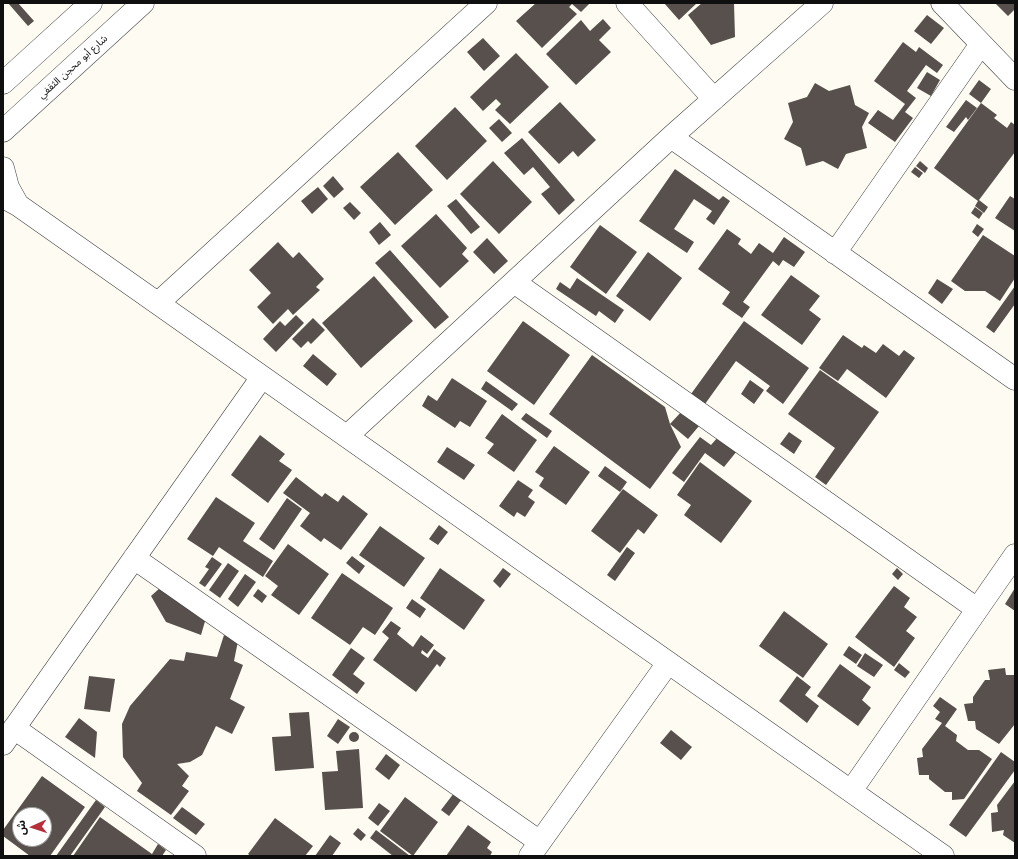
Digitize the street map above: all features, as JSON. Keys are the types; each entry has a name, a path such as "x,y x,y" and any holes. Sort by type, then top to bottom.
{"street":[{"path":"3,83 11,68 91,3"},
{"name":"شارع أبو محجن الثقفي","path":"5,133 143,3"},
{"path":"158,303 486,3"},
{"path":"628,3 714,99"},
{"path":"347,436 671,138 822,3"},
{"path":"942,3 1015,79"},
{"path":"835,253 981,44"},
{"path":"671,138 1015,379"},
{"path":"3,168 11,201 943,856"},
{"path":"514,282 977,609"},
{"path":"195,856 9,736 262,376"},
{"path":"850,791 1015,555"},
{"path":"134,558 535,849 668,662"}],"building":[{"path":"8,3 18,3 34,21 28,26"},
{"path":"536,3 590,3 581,12 572,4 569,7 577,14 542,48 516,21"},
{"path":"664,3 697,3 679,20"},
{"path":"702,3 734,3 735,37 711,45 688,15"},
{"path":"995,3 1015,3 1015,9 1008,16"},
{"path":"927,15 944,28 931,44 914,31"},
{"path":"603,19 611,28 599,40 611,52 576,85 546,54 581,20 590,31"},
{"path":"483,38 500,56 484,71 467,52"},
{"path":"903,42 916,52 919,47 943,65 937,73 926,65 907,91 916,98 905,112 913,118 895,142 868,123 878,110 893,120 905,104 874,81"},
{"path":"516,53 549,87 510,124 495,110 501,104 496,99 483,111 470,97"},
{"path":"927,72 940,80 931,96 917,88"},
{"path":"979,80 991,89 981,103 969,94"},
{"path":"815,83 829,91 850,85 855,105 869,113 862,127 867,148 846,154 838,169 823,161 806,166 801,148 784,139 793,122 788,103 807,97"},
{"path":"966,100 977,108 968,120 966,117 954,132 946,127"},
{"path":"560,102 596,140 578,157 573,151 559,164 528,132"},
{"path":"981,103 997,115 994,118 1007,128 1011,122 1015,125 1015,152 979,200 988,207 984,213 975,206 978,201 934,168"},
{"path":"455,107 487,141 447,180 415,146"},
{"path":"499,119 512,133 502,142 489,128"},
{"path":"522,138 575,200 559,215 541,194 550,187 533,167 524,175 504,153"},
{"path":"398,152 433,190 395,225 360,187"},
{"path":"493,161 532,202 499,234 460,194"},
{"path":"920,161 928,168 925,173 916,166"},
{"path":"915,167 923,173 919,178 911,172"},
{"path":"675,169 719,200 723,196 730,201 714,225 706,219 712,211 694,199 674,229 694,242 687,253 639,221"},
{"path":"333,176 344,189 334,198 323,186"},
{"path":"318,187 328,199 312,214 301,201"},
{"path":"1010,196 1015,199 1015,231 995,218"},
{"path":"456,199 480,227 471,234 447,206"},
{"path":"350,202 361,213 354,220 343,208"},
{"path":"975,207 983,213 979,219 971,213"},
{"path":"436,214 467,248 462,254 469,261 440,288 401,246"},
{"path":"380,222 391,235 379,245 369,232"},
{"path":"977,224 984,229 978,237 972,232"},
{"path":"600,225 637,252 606,294 570,267"},
{"path":"727,229 741,239 738,244 751,254 759,243 773,253 784,237 805,252 794,267 783,260 779,266 773,261 743,302 750,307 742,318 722,304 730,292 698,269"},
{"path":"983,235 1015,256 1015,278 1000,301 985,291 965,291 951,281"},
{"path":"487,238 508,261 494,274 473,252"},
{"path":"278,242 293,258 299,252 324,279 316,287 320,290 293,315 288,309 273,324 257,307 271,293 249,270"},
{"path":"390,250 449,317 435,329 375,263"},
{"path":"648,252 682,278 650,321 616,296"},
{"path":"791,275 820,296 809,310 821,319 802,345 761,315"},
{"path":"374,276 413,321 361,368 322,323"},
{"path":"577,278 624,310 615,323 599,311 596,316 556,289 560,282 570,289"},
{"path":"937,279 953,289 942,304 928,293"},
{"path":"1015,286 1015,304 994,333 986,327"},
{"path":"296,315 304,323 276,352 263,339 280,321 285,326"},
{"path":"313,318 325,330 311,344 308,341 301,348 292,339"},
{"path":"523,321 570,355 534,405 487,371"},
{"path":"744,321 809,368 783,404 766,391 770,386 736,361 705,404 691,394"},
{"path":"843,335 862,348 864,345 876,353 883,344 899,356 904,350 915,358 886,398 847,369 838,381 819,368"},
{"path":"313,354 337,374 327,386 303,366"},
{"path":"592,355 665,407 670,424 681,447 650,489 549,414"},
{"path":"820,370 879,412 826,485 815,477 835,448 788,414"},
{"path":"452,378 487,401 470,427 460,421 455,428 422,406 428,395 437,401"},
{"path":"750,380 764,390 754,404 741,394"},
{"path":"486,381 518,404 512,411 481,389"},
{"path":"682,411 699,426 688,439 670,424"},
{"path":"526,413 552,431 547,438 521,419"},
{"path":"502,414 537,440 514,472 487,453 494,444 485,438"},
{"path":"789,432 802,441 794,454 780,444"},
{"path":"260,435 285,454 279,461 292,470 268,503 231,475"},
{"path":"700,437 711,445 718,437 737,451 724,467 705,453 684,482 672,473"},
{"path":"554,446 590,472 566,505 539,486 544,478 535,472"},
{"path":"447,447 475,465 464,480 437,462"},
{"path":"700,462 752,501 721,543 684,515 691,505 677,495"},
{"path":"605,466 627,482 620,492 598,476"},
{"path":"296,477 322,497 325,493 338,502 343,495 368,514 341,550 324,538 321,542 300,526 310,513 283,493"},
{"path":"518,480 533,490 528,497 535,502 525,517 517,512 514,517 499,506"},
{"path":"623,489 658,515 644,534 638,529 620,553 591,531"},
{"path":"216,497 255,523 243,541 273,561 263,577 219,547 213,556 187,539"},
{"path":"287,498 302,509 274,550 259,539"},
{"path":"439,525 448,532 438,545 429,539"},
{"path":"380,526 425,558 404,587 359,555"},
{"path":"288,544 329,574 299,615 271,595 278,586 265,576"},
{"path":"627,547 635,553 615,581 607,575"},
{"path":"352,556 365,566 359,574 346,563"},
{"path":"212,557 222,564 205,587 199,583 209,569 205,567"},
{"path":"228,563 239,571 220,598 209,590"},
{"path":"440,568 485,600 464,630 420,598"},
{"path":"503,568 511,574 500,588 493,581"},
{"path":"897,568 903,574 898,580 892,574"},
{"path":"342,573 393,608 375,635 363,627 350,645 311,618"},
{"path":"245,574 256,582 238,607 228,599"},
{"path":"894,586 910,598 904,607 917,617 906,631 915,638 894,667 855,637"},
{"path":"161,587 206,618 201,635 166,622 151,596"},
{"path":"1015,588 1015,611 1005,604"},
{"path":"258,589 267,596 262,603 253,596"},
{"path":"412,599 426,609 420,618 406,608"},
{"path":"784,611 828,644 803,678 759,646"},
{"path":"391,621 401,628 397,634 413,647 421,635 434,645 427,654 422,650 421,653 428,658 434,649 446,658 440,667 437,664 416,692 373,660 389,638 382,632"},
{"path":"224,635 238,641 234,661 243,665 230,699 245,707 232,734 216,726 202,755 190,762 177,764 189,776 182,786 189,791 171,815 137,791 142,783 123,757 122,724 130,706 170,659 184,661 186,652 217,657"},
{"path":"849,646 862,655 856,664 843,655"},
{"path":"351,648 365,658 353,674 365,683 357,694 332,675"},
{"path":"865,653 883,665 874,677 857,666"},
{"path":"899,663 910,672 905,678 894,670"},
{"path":"840,664 871,687 862,700 871,708 858,726 817,696"},
{"path":"1005,668 1006,675 1015,675 1015,724 999,744 976,729 975,721 968,721 964,704 973,703 973,697 985,680 990,680 988,670"},
{"path":"89,676 115,679 110,712 84,709"},
{"path":"797,676 811,687 805,695 819,706 807,723 779,701"},
{"path":"940,697 957,709 945,726 957,735 956,741 968,750 979,750 992,759 964,799 952,800 952,792 945,792 929,779 929,775 919,775 917,758 923,757 922,749 942,723 935,719 940,712 933,706"},
{"path":"309,712 314,768 275,771 272,737 291,736 289,713"},
{"path":"79,718 97,732 95,758 65,737"},
{"path":"338,719 350,727 338,744 327,736"},
{"path":"671,730 692,747 681,760 660,743"},
{"path":"352,732 356,732 358,733 358,741 352,742 349,739 349,735"},
{"path":"359,749 363,808 325,810 322,772 338,771 336,751"},
{"path":"1001,752 1015,762 1015,770 966,837 949,825"},
{"path":"386,754 400,765 389,780 375,769"},
{"path":"42,776 85,807 50,856 30,856 18,847 52,847 52,807 20,807"},
{"path":"1015,781 1015,843 1003,835 1004,830 992,832 991,813 998,812 997,805"},
{"path":"454,793 462,799 449,816 441,810"},
{"path":"405,797 438,822 413,856 380,831"},
{"path":"96,800 105,807 70,856 56,856"},
{"path":"379,803 390,811 378,826 368,818"},
{"path":"182,807 205,824 196,835 173,818"},
{"path":"100,817 152,854 158,844 166,850 162,856 73,856"},
{"path":"12,818 12,843 3,836 3,830"},
{"path":"275,818 313,846 305,856 251,856 248,854"},
{"path":"468,825 491,842 487,848 492,852 490,856 446,856"},
{"path":"358,828 366,835 361,841 353,834"},
{"path":"376,830 410,856 393,856 370,838"},
{"path":"330,835 341,843 332,856 315,856"}]}
